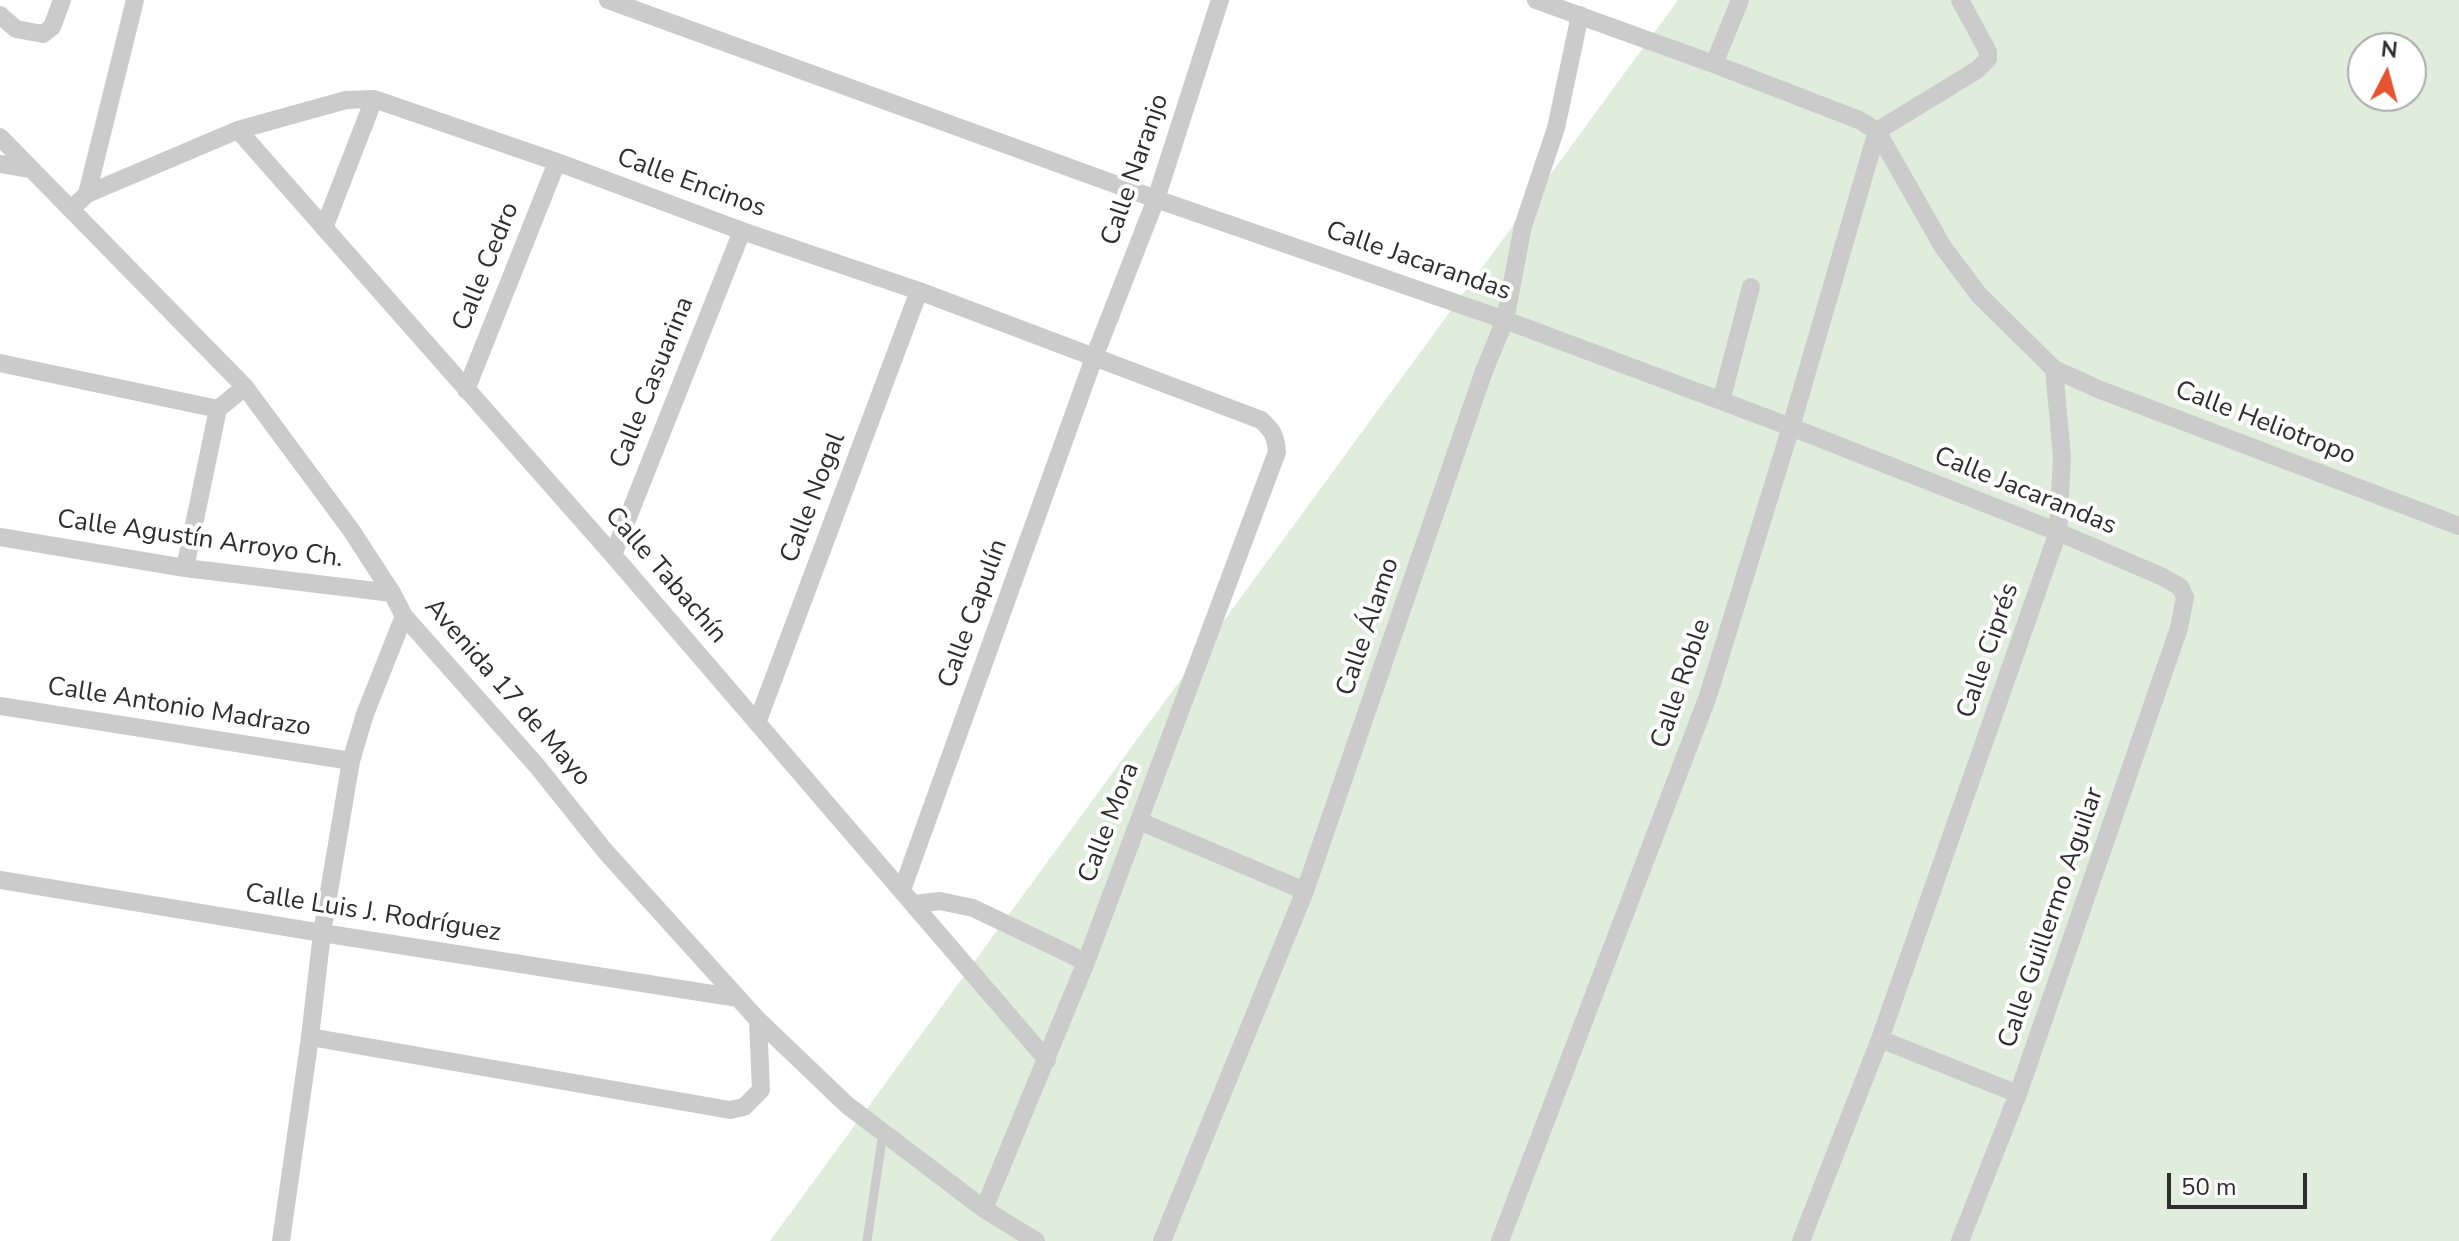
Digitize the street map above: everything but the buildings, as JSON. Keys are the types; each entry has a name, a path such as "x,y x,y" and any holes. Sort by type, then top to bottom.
{"street":[{"path":"0,15 16,29 43,34 52,27 62,0"},
{"path":"87,194 135,0"},
{"name":"Calle Jacarandas","path":"608,0 1156,199 1505,320 1791,427 2058,532 2163,577 2180,587 2185,597 2184,609"},
{"name":"Calle Naranjo","path":"1095,355 1156,199 1220,0"},
{"path":"1536,0 1714,64 1859,120 1877,131 1952,259 1979,295 2054,369"},
{"path":"1714,64 1740,0"},
{"path":"1877,131 1977,70 1988,59 1988,52 1960,0"},
{"name":"Calle Álamo","path":"1162,1241 1305,891 1484,371 1505,320 1527,213 1556,128 1580,15"},
{"path":"324,228 374,99"},
{"name":"Calle Encinos","path":"71,209 87,194 238,130 346,100 374,99 1095,355 1261,420 1277,440 1277,452"},
{"name":"Calle Tabachín","path":"238,130 613,555 1047,1060"},
{"name":"Calle Roble","path":"1500,1241 1708,696 1791,427 1877,131"},
{"name":"Avenida 17 de Mayo","path":"0,137 245,387 351,530 404,616 537,766 605,851 758,1020 847,1105 984,1209 1036,1241"},
{"name":"Calle Cedro","path":"466,390 557,162"},
{"path":"0,164 30,169"},
{"name":"Calle Casuarina","path":"613,555 742,231"},
{"path":"1721,401 1751,287"},
{"name":"Calle Nogal","path":"757,723 919,291"},
{"name":"Calle Capulín","path":"908,897 1095,355"},
{"path":"0,363 218,409"},
{"name":"Calle Heliotropo","path":"2054,369 2098,389 2459,526"},
{"name":"Calle Ciprés","path":"1801,1241 1880,1039 2058,532 2062,457 2054,369"},
{"path":"185,568 218,409 245,387"},
{"name":"Calle Mora","path":"984,1209 1086,962 1277,452"},
{"name":"Calle Agustín Arroyo Ch.","path":"0,537 185,568 392,593"},
{"name":"Calle Guillermo Aguilar","path":"1960,1241 2018,1094 2184,609"},
{"path":"281,1241 322,933 351,761 365,714 404,616"},
{"name":"Calle Antonio Madrazo","path":"0,706 351,761"},
{"path":"1139,821 1305,891"},
{"name":"Calle Luis J. Rodríguez","path":"0,880 738,998"},
{"path":"908,897 973,908 1086,962"},
{"path":"310,1037 730,1110 744,1107 761,1090 758,1020"},
{"path":"1880,1039 2018,1094"}],"lane":[{"path":"867,1241 883,1132"}],"green space":[{"path":"1678,0 2459,0 2459,1241 770,1241"}]}
